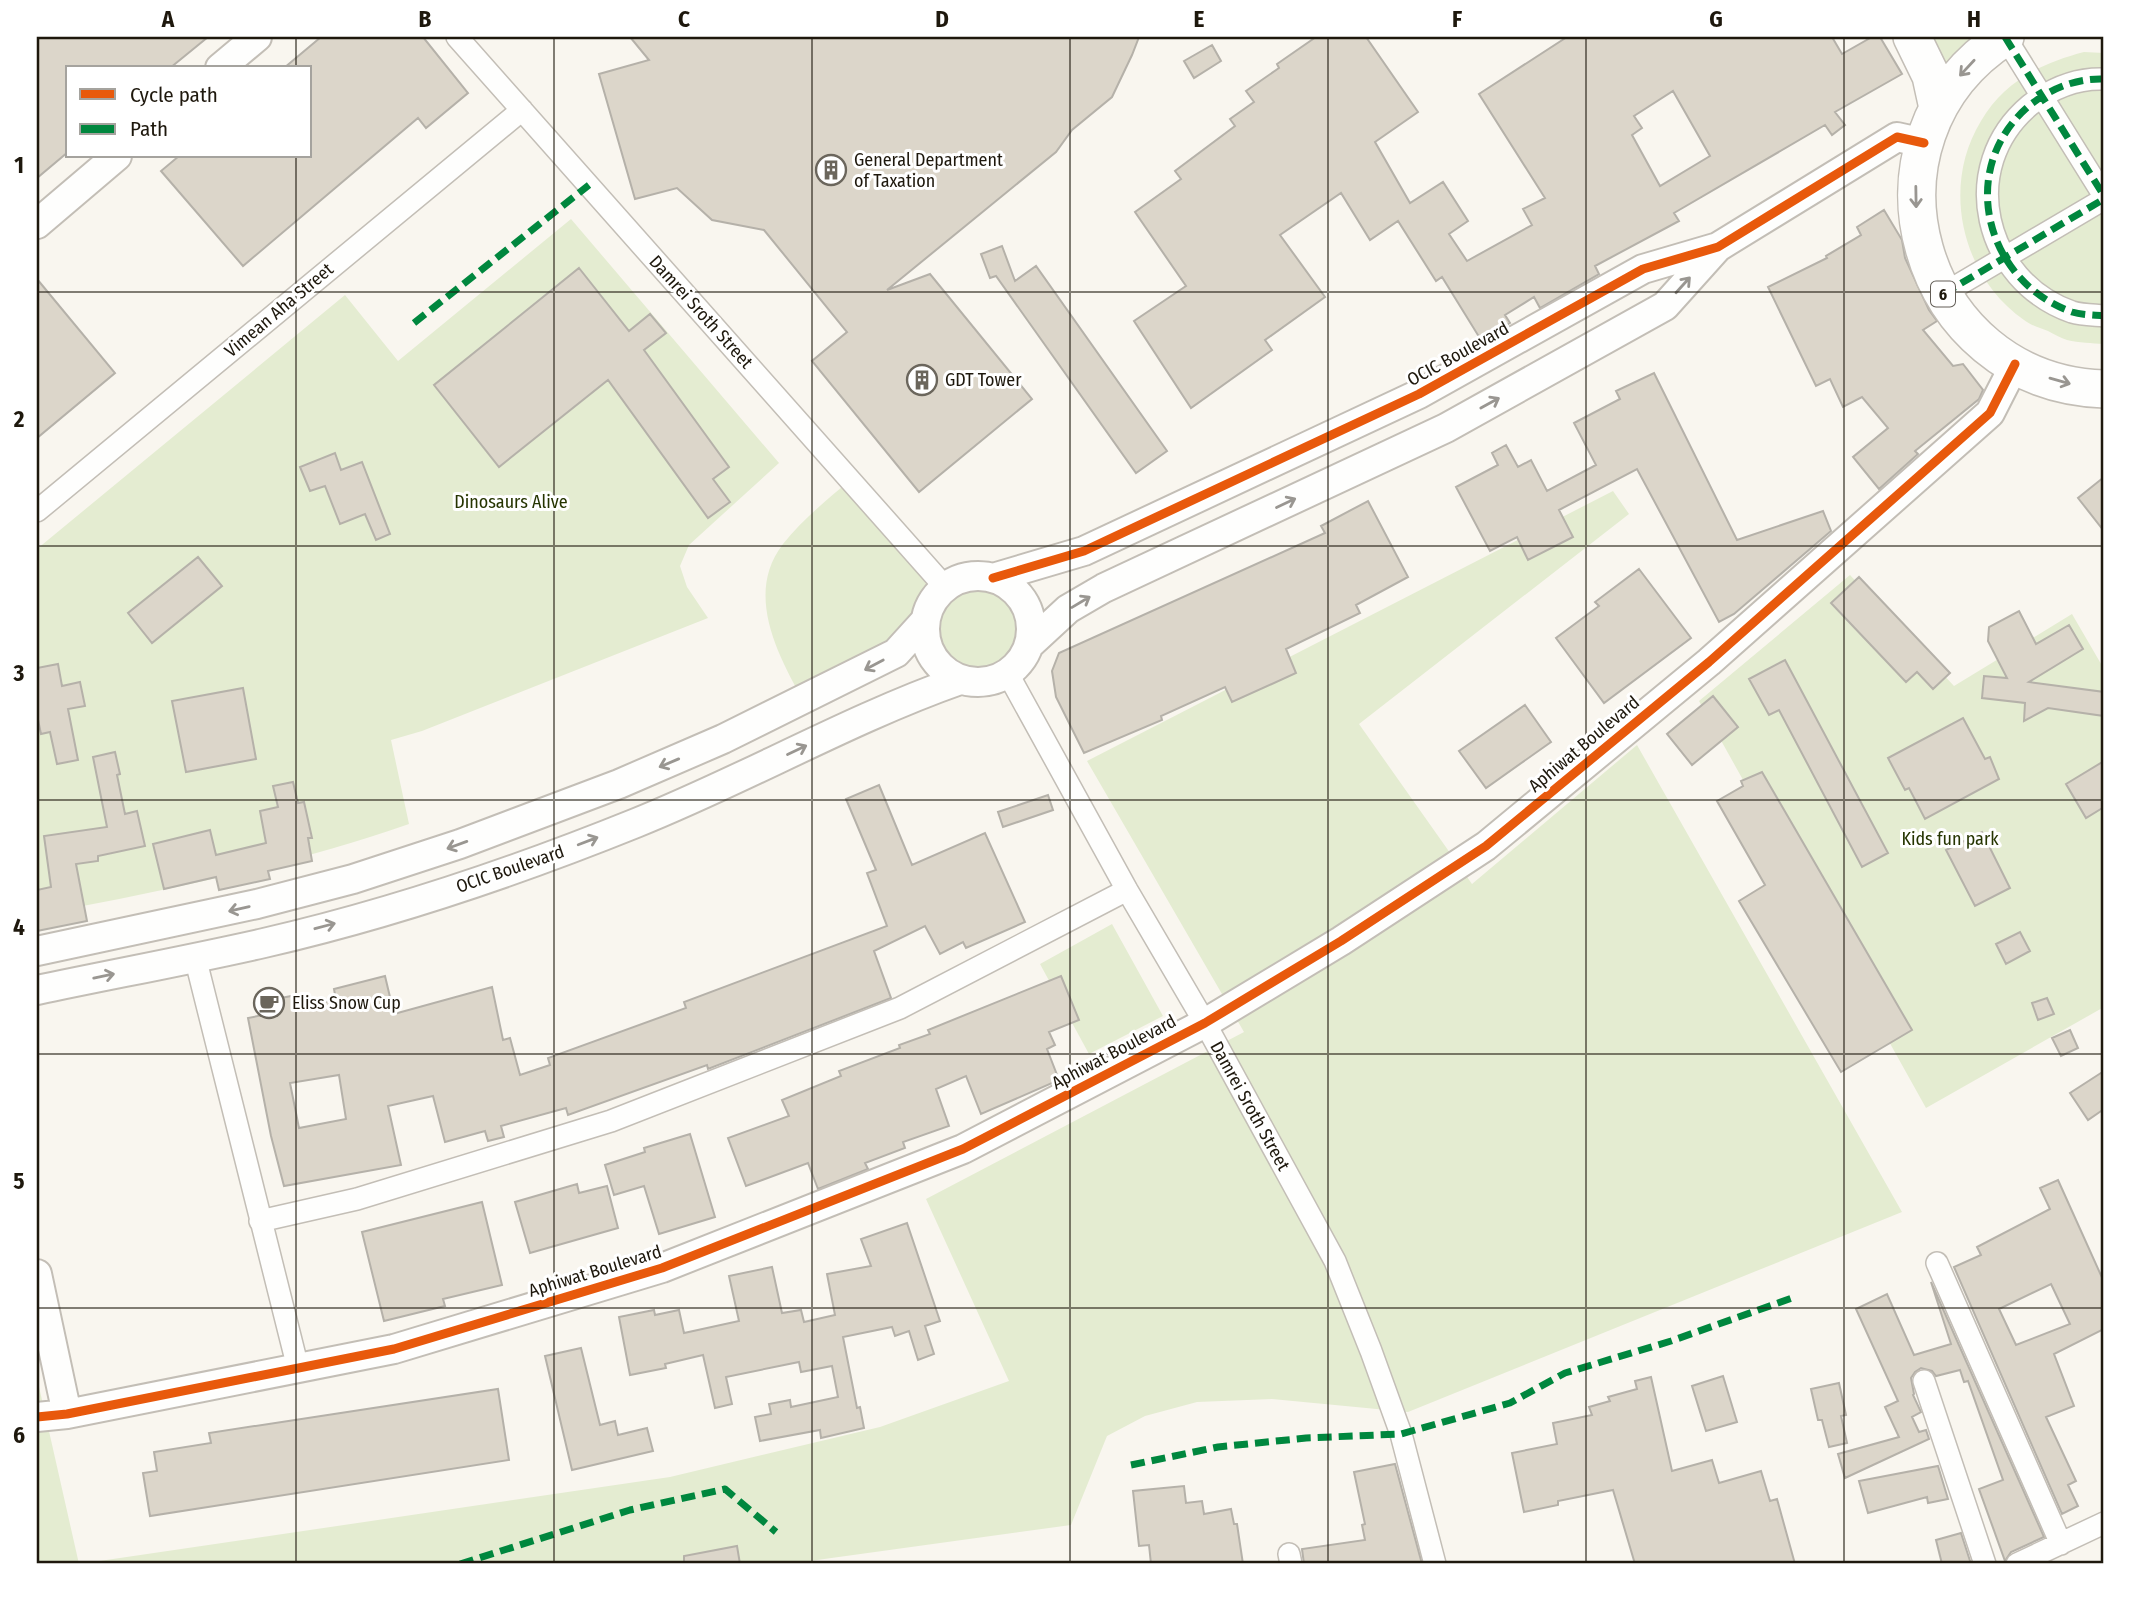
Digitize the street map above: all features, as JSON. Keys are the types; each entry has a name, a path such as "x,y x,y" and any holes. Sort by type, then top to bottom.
{"highway":[{"path":"1912,37 1931,76 1938,108"},
{"name":"6","path":"2005,37 1969,65 1950,88 1938,108 1924,143 1916,178 1917,221 1926,259 1942,295 1979,339 2015,364 2063,383 2104,389"}],"street":[{"path":"222,66 257,37"},
{"name":"Damrei Sroth Street","path":"457,37 944,587"},
{"path":"1942,295 2104,197 2005,37"},
{"path":"2104,79 2088,78 2059,87 2022,112 2004,134 1991,164 1986,198 1994,238 2017,276 2039,297 2074,313 2104,316"},
{"name":"Vimean Aha Street","path":"37,510 522,110"},
{"name":"OCIC Boulevard","path":"993,578 1084,551 1419,394 1643,269 1718,247 1897,137 1924,143"},
{"path":"37,224 115,158"},
{"name":"OCIC Boulevard","path":"1029,645 1068,609 1104,588 1446,428 1665,306 1718,247"},
{"name":"Aphiwat Boulevard","path":"37,1417 67,1414 394,1349 662,1268 962,1149 1205,1023 1341,941 1486,846 1709,662 1990,413 2015,364"},
{"path":"976,576 993,578 1012,588 1025,604 1031,624 1029,645 1017,666 1008,674 993,681 976,683 960,680 944,671 932,657 925,640 925,621 932,602 944,587 959,579 976,576"},
{"path":"37,951 257,905 353,879 460,845 619,784 734,734 896,653 925,621"},
{"name":"Damrei Sroth Street","path":"1008,674 1127,890 1205,1023 1335,1261 1401,1434 1435,1564"},
{"name":"OCIC Boulevard","path":"37,990 266,942 394,907 534,861 638,822 913,697 960,680"},
{"path":"260,1221 356,1199 611,1121 900,1008 1127,890"},
{"path":"195,957 298,1368"},
{"path":"1937,1263 2062,1544"},
{"path":"37,1274 67,1414"},
{"path":"1924,1381 1985,1564"},
{"path":"2017,1564 2104,1523"}],"green space":[{"path":"1932,37 1967,37 1974,40 1943,67"},
{"path":"2084,52 2104,53 2104,344 2065,339 2026,322 2002,301 1985,279 1972,255 1960,201 1962,173 1969,146 1990,107 2025,76 2053,62"},
{"name":"Dinosaurs Alive","path":"571,219 779,463 689,545 680,566 687,587 708,618 422,731 391,740 409,824 272,865 37,915 37,549 345,295 398,361"},
{"path":"850,480 944,587 932,602 925,621 803,700 775,643 766,603 766,583 772,563 790,535"},
{"path":"1613,491 1629,514 1359,724 1472,884 1637,745 1902,1212 1408,1412 1272,1399 1197,1402 1145,1416 1107,1436 1071,1525 788,1564 79,1564 670,1477 880,1427 1009,1381 926,1199 1244,1032 1087,761"},
{"name":"Kids fun park","path":"1850,575 1954,686 2072,614 2104,669 2104,1007 1926,1108 1699,701"},
{"path":"978,590 993,593 1005,602 1014,614 1017,629 1014,644 1005,656 993,665 978,668 963,665 951,656 942,644 939,629 942,614 951,602 963,593"},
{"path":"1112,924 1163,1016 1089,1054 1040,964"},
{"path":"37,1378 79,1564 37,1564"}],"building":[{"path":"37,37 208,37 172,66 66,66 66,154 37,178"},
{"path":"321,37 423,37 468,93 426,128 418,118 243,266 161,171 177,158 312,158 312,66 286,66"},
{"name":"General Department of Taxation","path":"630,37 1139,37 1112,97 1072,130 1056,152 887,290 930,274 1032,399 919,492 812,361 847,332 764,230 712,220 677,188 635,199 599,74 649,60"},
{"path":"1316,37 1366,37 1418,112 1375,142 1410,203 1443,182 1468,221 1449,234 1467,261 1532,225 1523,209 1545,198 1479,94 1567,37 1832,37 1842,54 1872,37 1880,37 1902,74 1835,112 1845,125 1832,135 1825,125 1674,213 1679,221 1595,266 1599,274 1540,308 1534,297 1505,315 1510,323 1481,340 1442,277 1436,281 1398,221 1370,240 1341,193 1280,235 1325,297 1265,340 1272,350 1191,408 1134,321 1186,286 1135,212 1181,179 1175,171 1235,126 1230,119 1254,102 1246,91 1279,68 1277,64","holes":["1673,91 1710,156 1660,186 1632,135 1642,128 1634,116"]},
{"path":"1212,45 1221,61 1194,78 1184,61"},
{"path":"1884,210 1902,240 1905,258 1929,310 1937,321 1923,330 1953,366 1963,364 1983,390 1979,399 1915,451 1918,454 1879,489 1853,457 1888,428 1862,397 1843,407 1830,379 1816,386 1768,287 1827,258 1826,256 1861,235 1857,227"},
{"path":"1002,246 1015,281 1036,266 1167,451 1136,473 996,276 990,278 981,254"},
{"path":"579,268 629,331 650,314 666,333 644,350 729,467 713,479 730,502 708,518 608,380 499,467 434,385"},
{"path":"37,279 115,373 37,438"},
{"path":"1654,373 1737,540 1823,511 1831,531 1734,614 1719,622 1637,469 1559,510 1573,537 1528,560 1517,537 1490,551 1456,487 1498,465 1492,453 1506,445 1518,467 1531,460 1547,491 1596,465 1574,423 1620,399 1616,391"},
{"path":"335,453 341,470 362,462 390,534 376,540 365,514 340,524 325,486 310,491 300,467"},
{"path":"2104,477 2104,531 2078,498"},
{"path":"1368,501 1408,577 1356,605 1360,613 1286,649 1296,673 1232,702 1225,687 1161,716 1162,720 1084,753 1056,697 1052,671 1059,653 1325,533 1321,526"},
{"path":"198,557 222,586 152,643 128,613"},
{"path":"1639,569 1691,638 1604,703 1556,638 1599,606 1595,602"},
{"path":"1859,577 1950,673 1933,689 1917,672 1906,682 1831,603"},
{"path":"2019,611 2036,644 2069,625 2083,649 2029,682 2104,692 2104,716 2048,708 2024,721 2025,703 1982,698 1984,676 2007,678 1988,641 1989,627"},
{"path":"1785,660 1888,853 1862,867 1779,710 1769,715 1749,679"},
{"path":"58,664 62,686 80,682 85,706 68,709 78,760 57,764 50,732 41,734 37,715 37,668"},
{"path":"243,688 256,759 186,772 172,701"},
{"path":"1713,696 1738,727 1692,765 1667,734"},
{"path":"1525,705 1551,742 1486,788 1459,751"},
{"path":"1963,718 1985,759 1990,757 1999,779 1925,819 1909,788 1905,790 1888,758"},
{"path":"115,752 125,814 137,811 145,846 98,856 98,861 76,864 87,921 37,931 37,890 51,887 44,836 107,827 93,757"},
{"path":"2104,761 2104,807 2086,818 2066,784"},
{"path":"1762,772 1912,1030 1841,1072 1739,901 1765,885 1717,801 1743,786 1741,781"},
{"path":"293,782 298,803 304,802 312,838 308,838 312,861 268,871 270,879 219,890 216,877 164,889 153,844 210,830 216,855 266,843 260,811 278,807 273,786"},
{"path":"879,785 912,865 985,833 1025,922 966,948 963,942 940,954 925,926 874,951 891,998 708,1069 707,1065 568,1115 566,1108 501,1126 504,1137 488,1141 485,1131 445,1142 433,1096 388,1106 401,1165 284,1186 271,1136 248,1018 278,1012 275,999 297,995 299,1006 336,1000 334,989 385,976 394,1014 492,987 503,1040 510,1038 520,1075 550,1065 548,1058 686,1008 684,1002 887,926 867,873 876,870 846,799","holes":["339,1075 346,1119 299,1128 290,1083"]},
{"path":"1048,795 1053,810 1003,827 998,812"},
{"path":"1982,832 2010,888 1975,906 1946,850"},
{"path":"2020,932 2030,951 2006,964 1996,944"},
{"path":"1061,976 1079,1020 1049,1032 1055,1045 1047,1049 1059,1080 981,1114 966,1076 936,1089 949,1126 903,1142 905,1148 865,1163 868,1169 818,1189 808,1163 746,1186 728,1138 789,1116 782,1100 841,1076 839,1071 930,1034 928,1030"},
{"path":"2047,998 2054,1014 2038,1020 2032,1003"},
{"path":"2070,1030 2078,1048 2061,1056 2052,1038"},
{"path":"2104,1071 2104,1109 2088,1120 2070,1093"},
{"path":"690,1134 715,1217 659,1234 644,1186 614,1195 605,1165 645,1152 644,1148"},
{"path":"2058,1180 2104,1282 2104,1329 2054,1354 2074,1406 2046,1417 2076,1481 2068,1485 2078,1506 2062,1514 1954,1267 1981,1255 1977,1247 2050,1209 2040,1188","holes":["2051,1284 2070,1324 2016,1345 1999,1309"]},
{"path":"577,1184 579,1193 607,1186 618,1228 530,1253 515,1202"},
{"path":"482,1202 502,1285 443,1299 445,1306 384,1321 362,1232"},
{"path":"907,1223 940,1321 925,1326 934,1354 918,1360 909,1331 895,1336 892,1327 843,1337 857,1408 860,1407 864,1428 821,1438 820,1430 760,1441 755,1417 771,1414 769,1404 790,1400 791,1407 838,1397 832,1366 801,1372 799,1362 726,1377 732,1404 715,1408 703,1355 665,1364 666,1368 630,1375 619,1317 654,1310 655,1315 679,1310 684,1333 739,1321 729,1276 772,1267 782,1313 801,1310 804,1322 835,1315 827,1274 871,1266 861,1239"},
{"path":"1931,1282 2044,1537 2011,1552 2005,1561 1979,1489 2003,1480 1968,1381 1964,1382 1960,1370 1936,1376 1932,1371 1921,1368 1911,1378 1913,1395 1921,1412 1912,1417 1919,1432 1926,1430 1929,1439 1845,1478 1838,1454 1899,1437 1885,1407 1898,1401 1856,1309 1887,1294 1914,1355 1951,1344"},
{"path":"581,1348 600,1425 615,1421 618,1435 647,1428 653,1451 572,1470 545,1356"},
{"path":"1723,1376 1737,1422 1706,1431 1692,1386"},
{"path":"1651,1377 1672,1471 1712,1460 1719,1483 1761,1471 1770,1501 1777,1499 1795,1564 1635,1564 1613,1490 1558,1501 1558,1505 1524,1512 1512,1453 1557,1444 1553,1423 1592,1415 1589,1407 1610,1401 1608,1397 1637,1389 1635,1381"},
{"path":"1839,1383 1846,1415 1841,1416 1847,1443 1829,1447 1822,1420 1818,1420 1811,1389"},
{"path":"498,1389 509,1460 150,1516 143,1473 157,1471 154,1452 211,1443 209,1433"},
{"path":"1395,1464 1422,1564 1304,1564 1302,1549 1365,1540 1362,1525 1365,1524 1354,1472"},
{"path":"1938,1466 1948,1499 1928,1503 1927,1497 1868,1513 1859,1481"},
{"path":"1184,1486 1186,1503 1202,1501 1204,1514 1231,1509 1234,1524 1237,1524 1243,1564 1151,1564 1149,1545 1139,1546 1133,1491"},
{"path":"1961,1533 1971,1564 1942,1564 1936,1540"},
{"path":"737,1546 740,1564 684,1564 684,1556"}],"marked path":[{"path":"2005,37 2104,196"},
{"path":"2104,79 2065,85 2030,105 2007,130 1993,159 1988,190 1990,220 2001,249 2018,275 2042,297 2072,312 2104,316"},
{"path":"414,323 589,185"},
{"path":"1943,294 2104,199"},
{"path":"1131,1465 1218,1447 1306,1438 1401,1434 1510,1403 1565,1373 1671,1341 1795,1297"},
{"path":"460,1564 630,1510 725,1489 776,1532"}],"cycle path":[{"path":"993,578 1084,551 1419,394 1643,269 1718,247 1897,137 1924,143"},
{"path":"37,1417 67,1414 394,1349 662,1268 963,1149 1205,1023 1341,941 1486,846 1709,662 1990,413 2015,364"}],"place":[{"name":"General Department of Taxation","path":"831,170"},
{"name":"GDT Tower","path":"922,380"},
{"name":"Eliss Snow Cup","path":"269,1003"}]}
